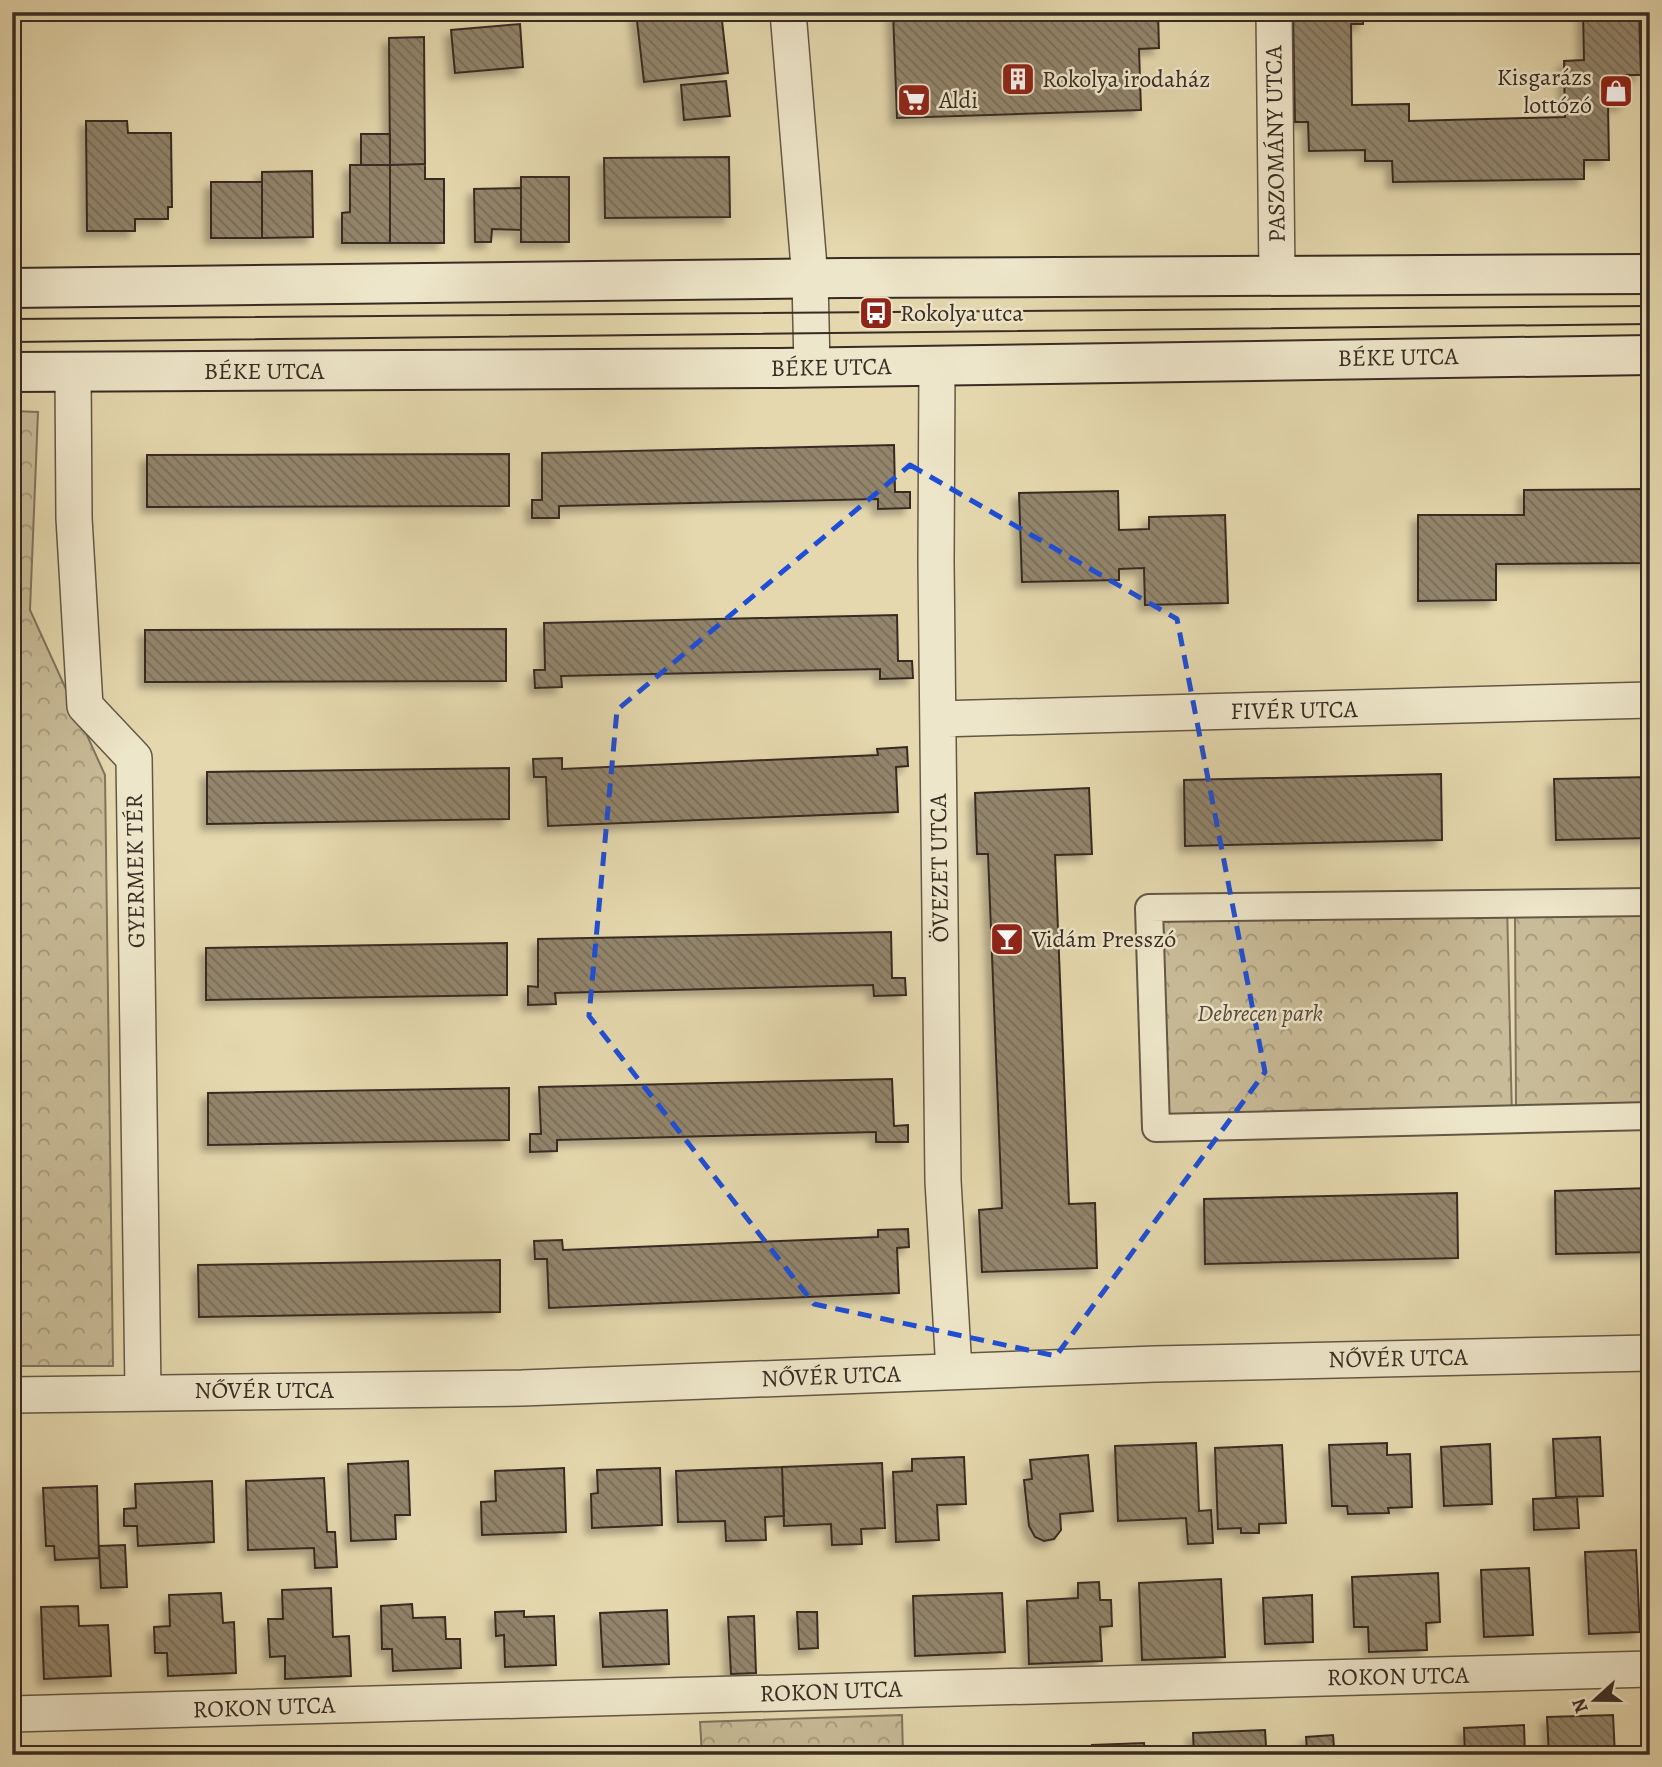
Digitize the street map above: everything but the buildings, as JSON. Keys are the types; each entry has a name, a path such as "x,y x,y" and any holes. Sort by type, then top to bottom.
{"main road":[{"path":"12,288 810,279 1650,274"},
{"name":"BÉKE UTCA","path":"12,372 812,367 1650,355"}],"street":[{"path":"789,12 810,279 812,367"},
{"name":"PASZOMÁNY UTCA","path":"1274,12 1277,276"},
{"name":"ÖVEZET UTCA","path":"937,365 943,1181 954,1371"},
{"name":"GYERMEK TÉR","path":"74,371 74,518 85,706 134,758 143,1391"},
{"name":"FIVÉR UTCA","path":"938,719 1650,700"},
{"path":"1650,902 1149,908 1156,1128 1650,1116"},
{"name":"NŐVÉR UTCA","path":"12,1395 143,1391 522,1388 954,1371 1650,1353"},
{"name":"ROKON UTCA","path":"12,1714 1650,1670"}],"highlighted area":[{"path":"910,465 1177,619 1265,1072 1056,1356 814,1304 589,1016 617,710"}],"green space":[{"path":"12,411 38,412 30,610 105,775 113,1366 12,1366"},
{"name":"Debrecen park","path":"1507,904 1512,1118 1156,1128 1149,908"},
{"path":"1650,913 1650,1105 1516,1109 1515,916"},
{"path":"902,1715 903,1755 702,1755 700,1722"}],"tram line":[{"path":"12,319 1650,306"},
{"path":"12,342 1650,324"}],"place":[{"name":"Rokolya irodaház","path":"1018,79"},
{"name":"Kisgarázs lottózó","path":"1616,91"},
{"name":"Aldi","path":"914,100"},
{"name":"Rokolya utca","path":"876,313"},
{"name":"Vidám Presszó","path":"1007,939"}]}
